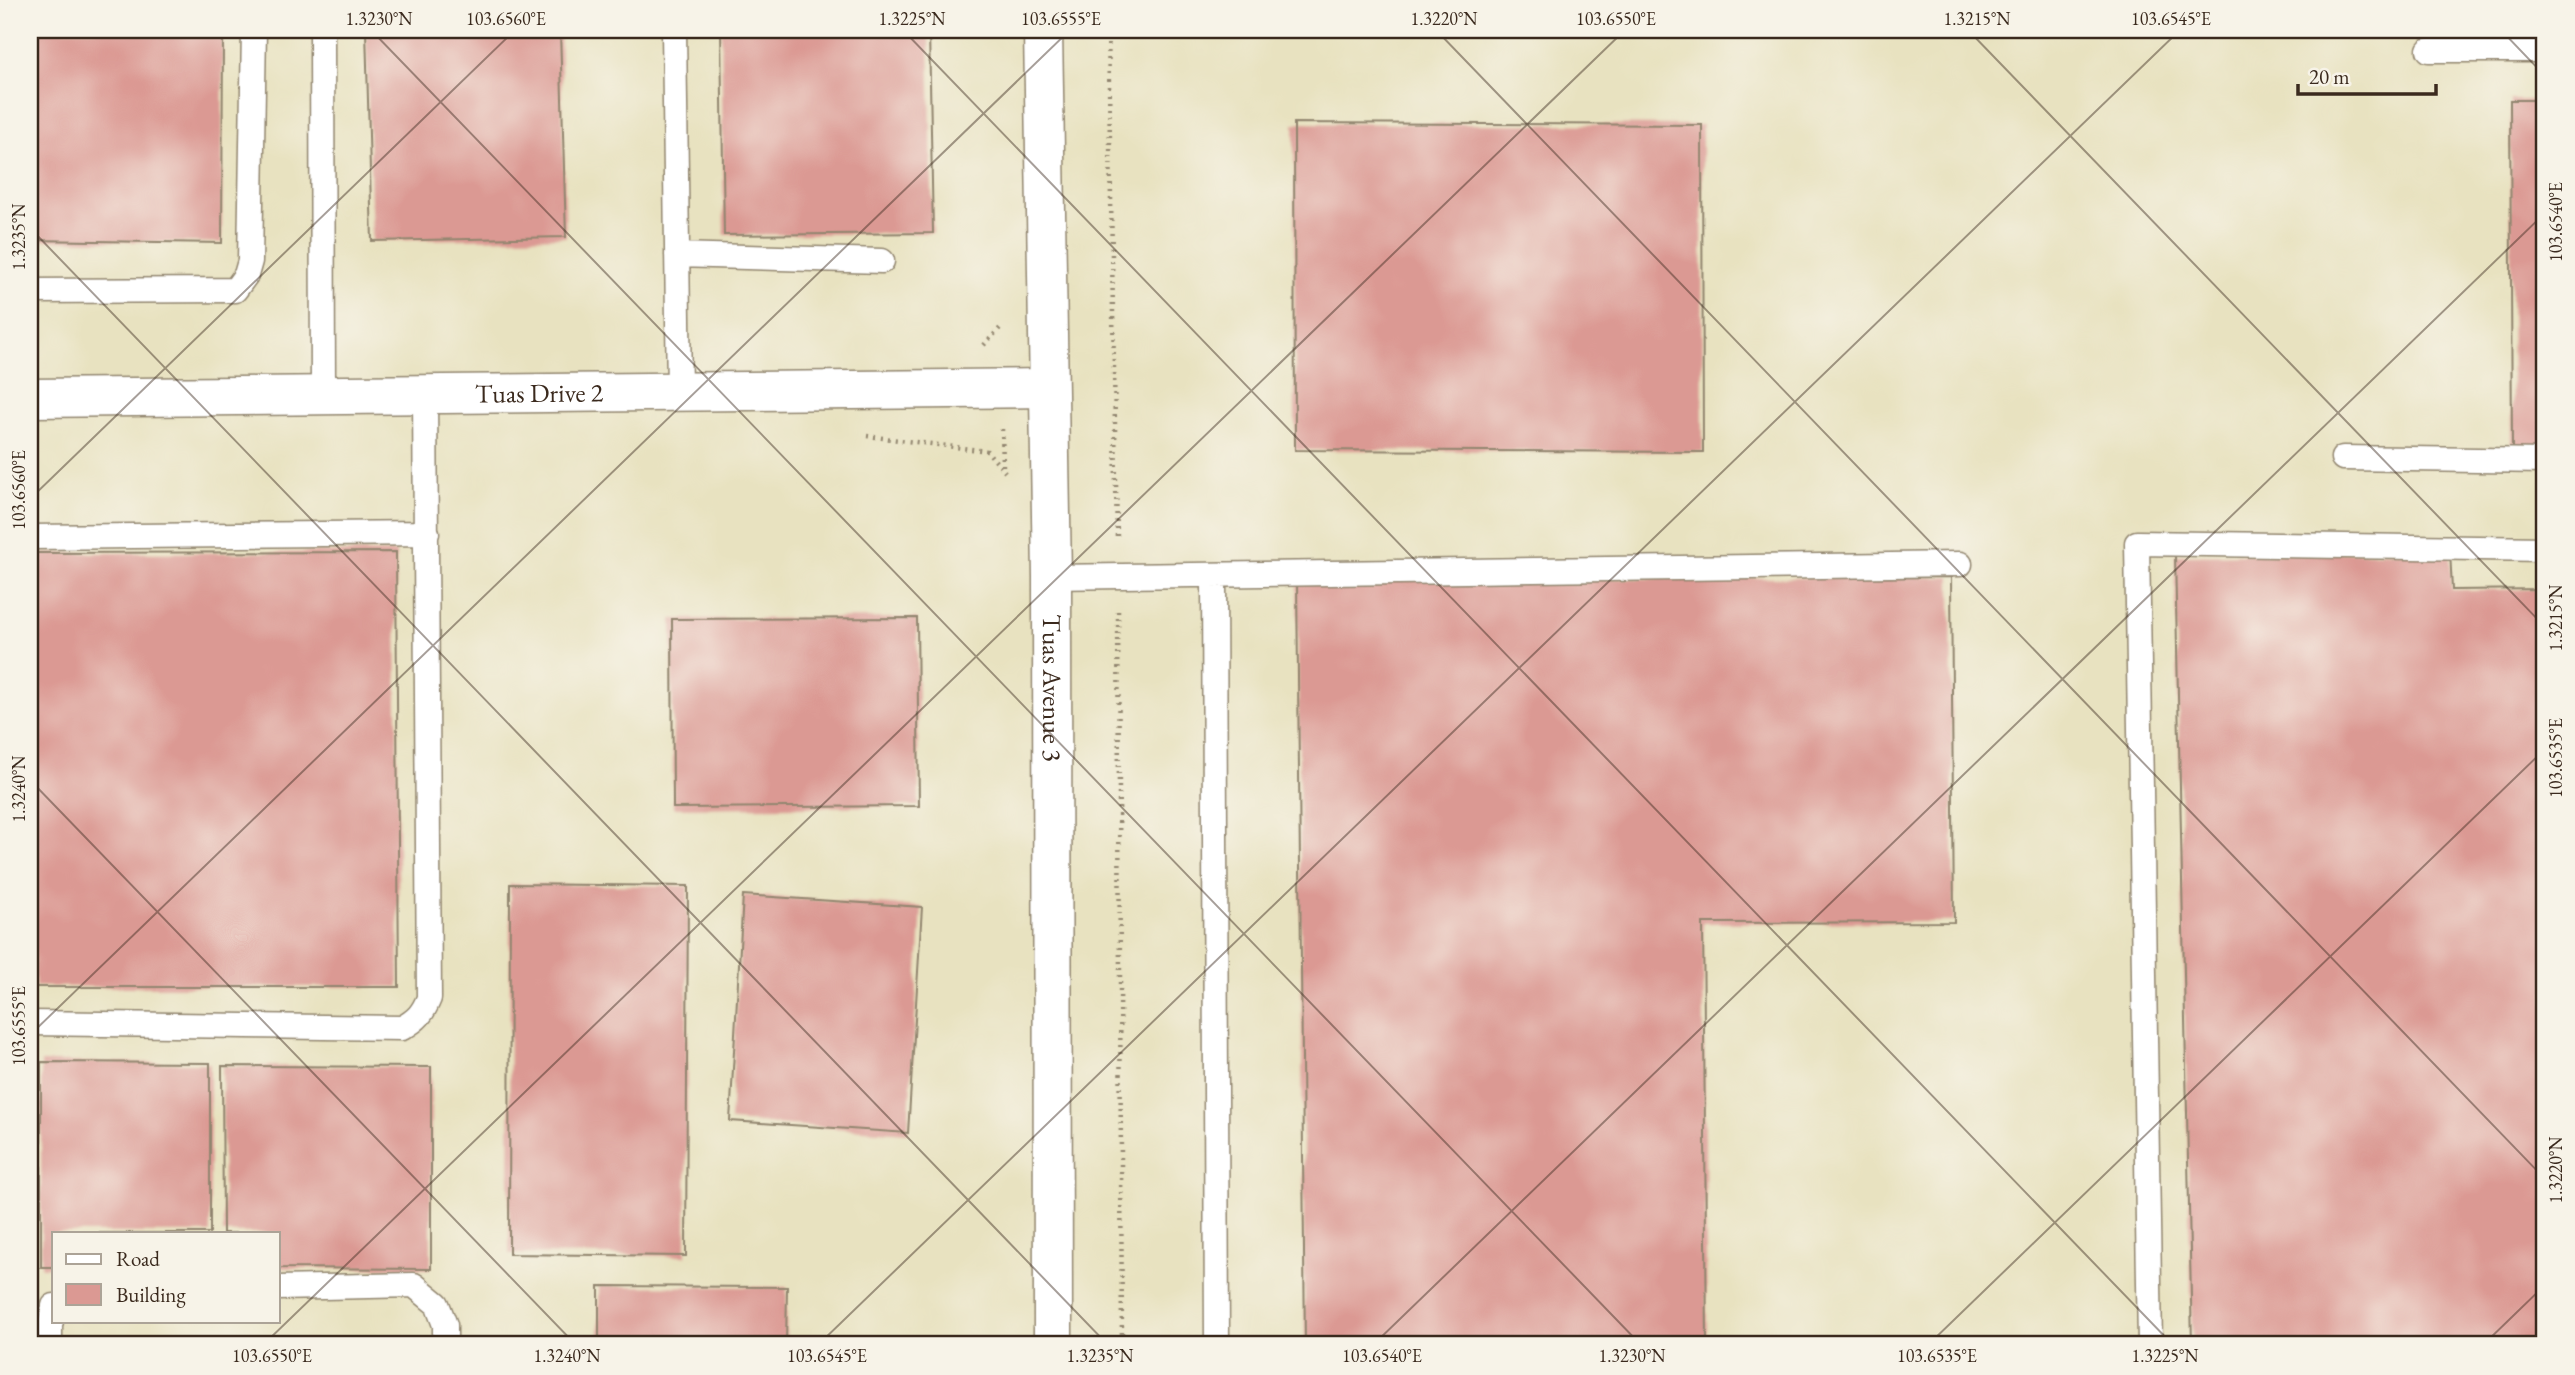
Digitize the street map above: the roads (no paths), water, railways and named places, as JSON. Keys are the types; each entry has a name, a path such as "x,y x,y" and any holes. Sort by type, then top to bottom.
{"street":[{"name":"Tuas Avenue 3","path":"1043,30 1052,577 1053,1345"},
{"name":"Tuas Drive 2","path":"30,398 1048,387"}],"lane":[{"path":"30,291 235,290 246,275 250,261 254,30"},
{"path":"322,30 323,395"},
{"path":"674,30 679,391"},
{"path":"2429,50 2545,50"},
{"path":"677,255 882,261"},
{"path":"30,1023 402,1028 423,1013 429,998 425,394"},
{"path":"2343,458 2545,461"},
{"path":"30,537 427,533"},
{"path":"2150,1345 2137,543 2545,550"},
{"path":"1052,577 1960,564"},
{"path":"1214,575 1217,1345"},
{"path":"280,1288 414,1285 437,1304 445,1325 445,1345"},
{"path":"50,1345 52,1316"}]}
